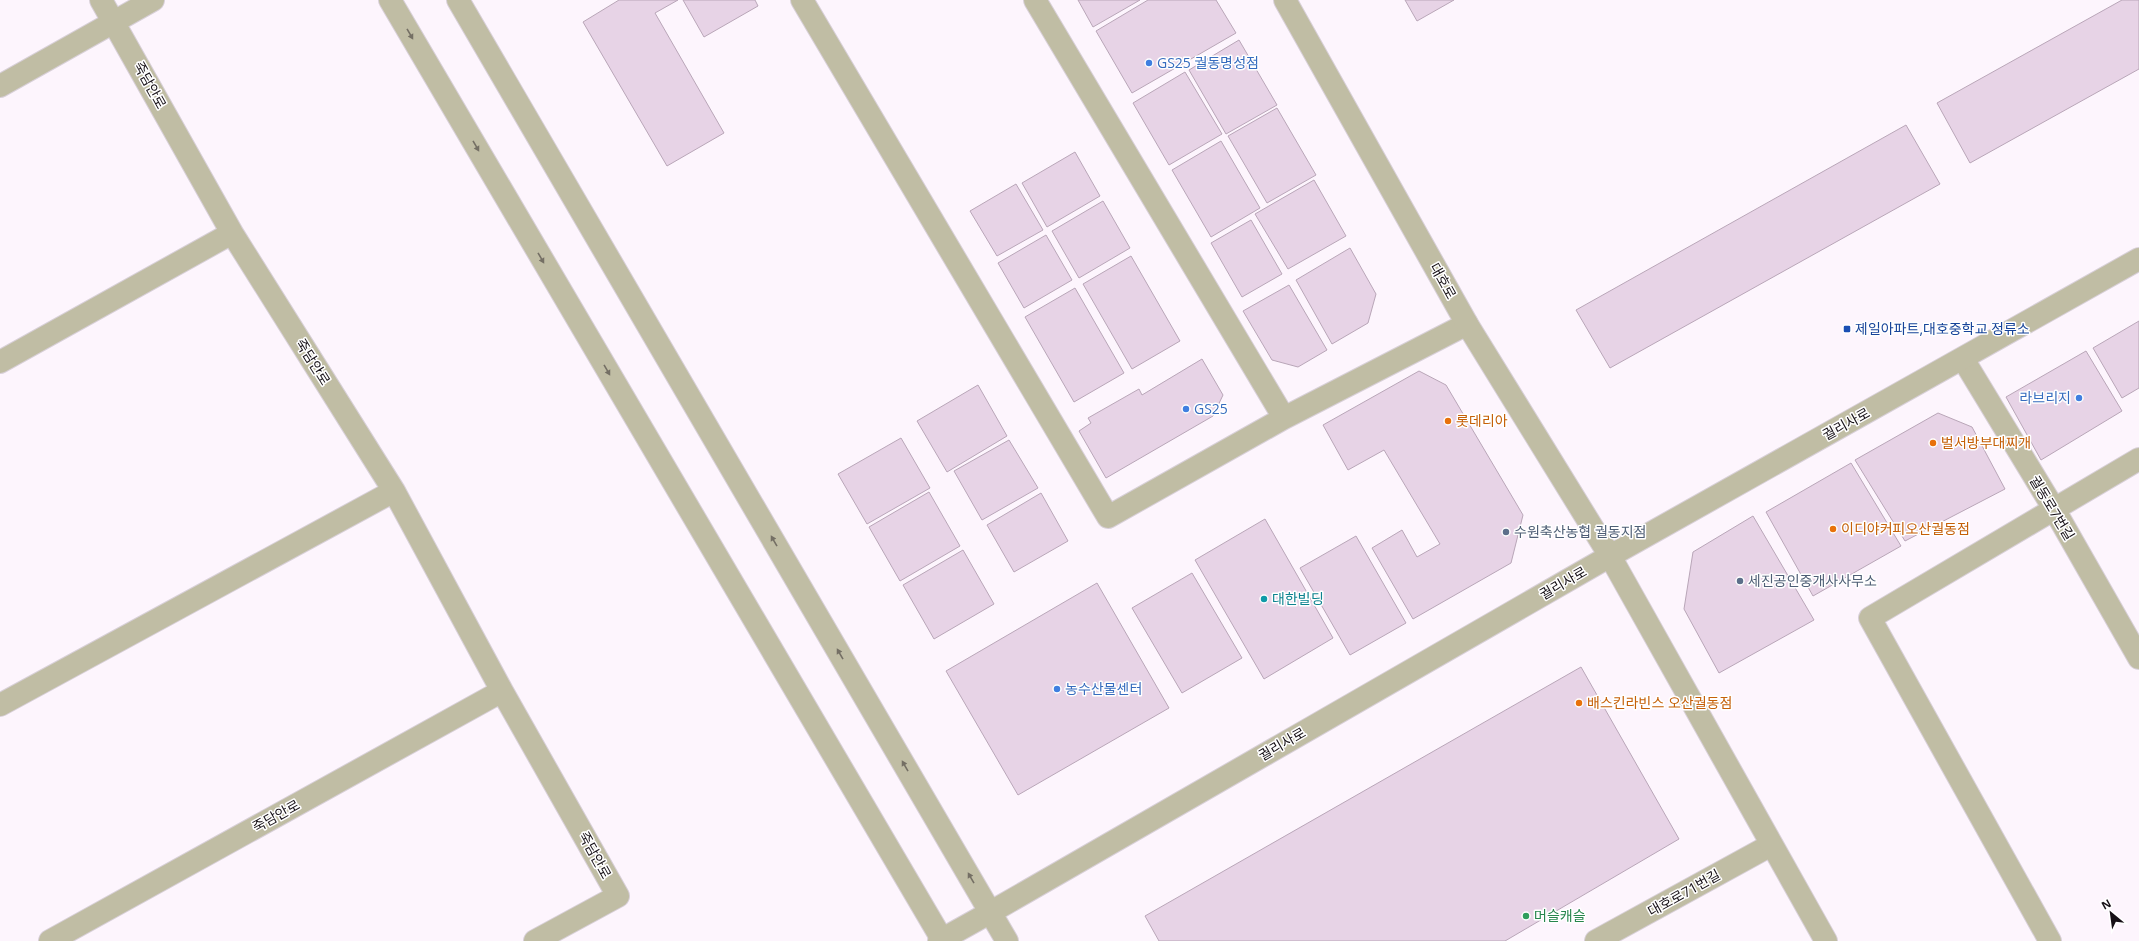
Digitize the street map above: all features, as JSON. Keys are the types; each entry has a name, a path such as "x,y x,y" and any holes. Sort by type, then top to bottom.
{"street":[{"name":"죽담안로","path":"102,0 232,233 394,491 502,691 618,896 536,941"},
{"path":"0,86 153,0"},
{"path":"390,0 941,940"},
{"path":"458,0 1007,941"},
{"path":"802,0 1108,517 1284,418 1468,324"},
{"path":"1035,0 1284,418"},
{"name":"대호로","path":"1285,0 1468,324 1610,556 1826,941"},
{"path":"0,362 232,233"},
{"name":"궐리사로","path":"941,940 1610,556 2139,259"},
{"name":"궐동로7번길","path":"1963,359 2054,510 2139,658"},
{"path":"2050,941 1870,618 2139,459"},
{"path":"0,705 394,491"},
{"name":"죽담안로","path":"50,941 502,691"},
{"name":"대호로71번길","path":"1596,941 1771,845"}],"building":[{"path":"619,0 678,0 655,13 724,133 667,166 583,22"},
{"path":"683,0 755,0 758,6 704,37"},
{"path":"1078,0 1140,0 1093,27"},
{"name":"GS25 궐동명성점","path":"1148,0 1216,0 1236,33 1132,93 1096,31"},
{"path":"1405,0 1454,0 1417,21"},
{"path":"2122,0 2139,0 2139,69 1970,163 1937,103"},
{"path":"1239,40 1277,105 1226,134 1189,70"},
{"path":"1185,72 1222,134 1169,165 1133,103"},
{"path":"1277,108 1316,175 1267,203 1228,136"},
{"path":"1906,125 1940,184 1610,368 1576,310"},
{"path":"1221,141 1260,208 1211,237 1172,170"},
{"path":"1075,152 1100,196 1047,227 1022,183"},
{"path":"1314,180 1346,236 1288,269 1255,214"},
{"path":"1016,184 1043,230 997,256 970,211"},
{"path":"1103,201 1130,248 1079,278 1052,231"},
{"path":"1251,220 1282,274 1242,297 1211,243"},
{"path":"1046,235 1072,280 1024,308 998,263"},
{"path":"1350,248 1376,294 1368,323 1332,344 1296,280"},
{"path":"1131,256 1180,341 1132,369 1083,284"},
{"path":"1289,285 1327,350 1298,367 1272,360 1243,311"},
{"path":"1075,288 1124,373 1074,402 1025,317"},
{"path":"2139,321 2139,388 2122,398 2093,348"},
{"path":"2086,351 2122,411 2041,460 2006,397"},
{"path":"1202,359 1223,395 1213,416 1106,478 1079,431 1091,423 1088,418 1139,389 1142,395"},
{"path":"1419,371 1446,385 1523,515 1511,563 1413,619 1372,548 1402,530 1417,557 1440,544 1384,450 1348,470 1323,425"},
{"path":"978,385 1007,436 947,472 917,421"},
{"path":"1938,413 1972,427 2005,489 1905,541 1855,460"},
{"path":"901,438 930,488 867,524 838,474"},
{"path":"1009,440 1038,488 982,520 954,471"},
{"name":"이디야커피오산궐동점","path":"1851,463 1901,546 1813,596 1766,512"},
{"path":"929,492 960,546 900,581 869,527"},
{"path":"1041,493 1068,541 1014,572 987,525"},
{"name":"세진공인중개사사무소","path":"1753,516 1814,620 1719,673 1684,609 1693,552"},
{"name":"대한빌딩","path":"1265,519 1333,638 1264,679 1195,560"},
{"path":"1356,536 1406,623 1350,655 1300,568"},
{"path":"963,550 994,604 934,639 903,585"},
{"path":"1192,573 1242,658 1182,693 1132,608"},
{"name":"농수산물센터","path":"1097,583 1169,708 1018,795 946,671"},
{"path":"1581,667 1679,839 1505,941 1159,941 1145,916"}],"place":[{"name":"GS25 궐동명성점","path":"1149,63"},
{"name":"제일아파트,대호중학교 정류소","path":"1847,329"},
{"name":"라브리지","path":"2079,398"},
{"name":"GS25","path":"1186,409"},
{"name":"롯데리아","path":"1448,421"},
{"name":"벌서방부대찌개","path":"1933,443"},
{"name":"이디야커피오산궐동점","path":"1833,529"},
{"name":"수원축산농협 궐동지점","path":"1506,532"},
{"name":"세진공인중개사사무소","path":"1740,581"},
{"name":"대한빌딩","path":"1264,599"},
{"name":"농수산물센터","path":"1057,689"},
{"name":"배스킨라빈스 오산궐동점","path":"1579,703"},
{"name":"머슬캐슬","path":"1526,916"}]}
